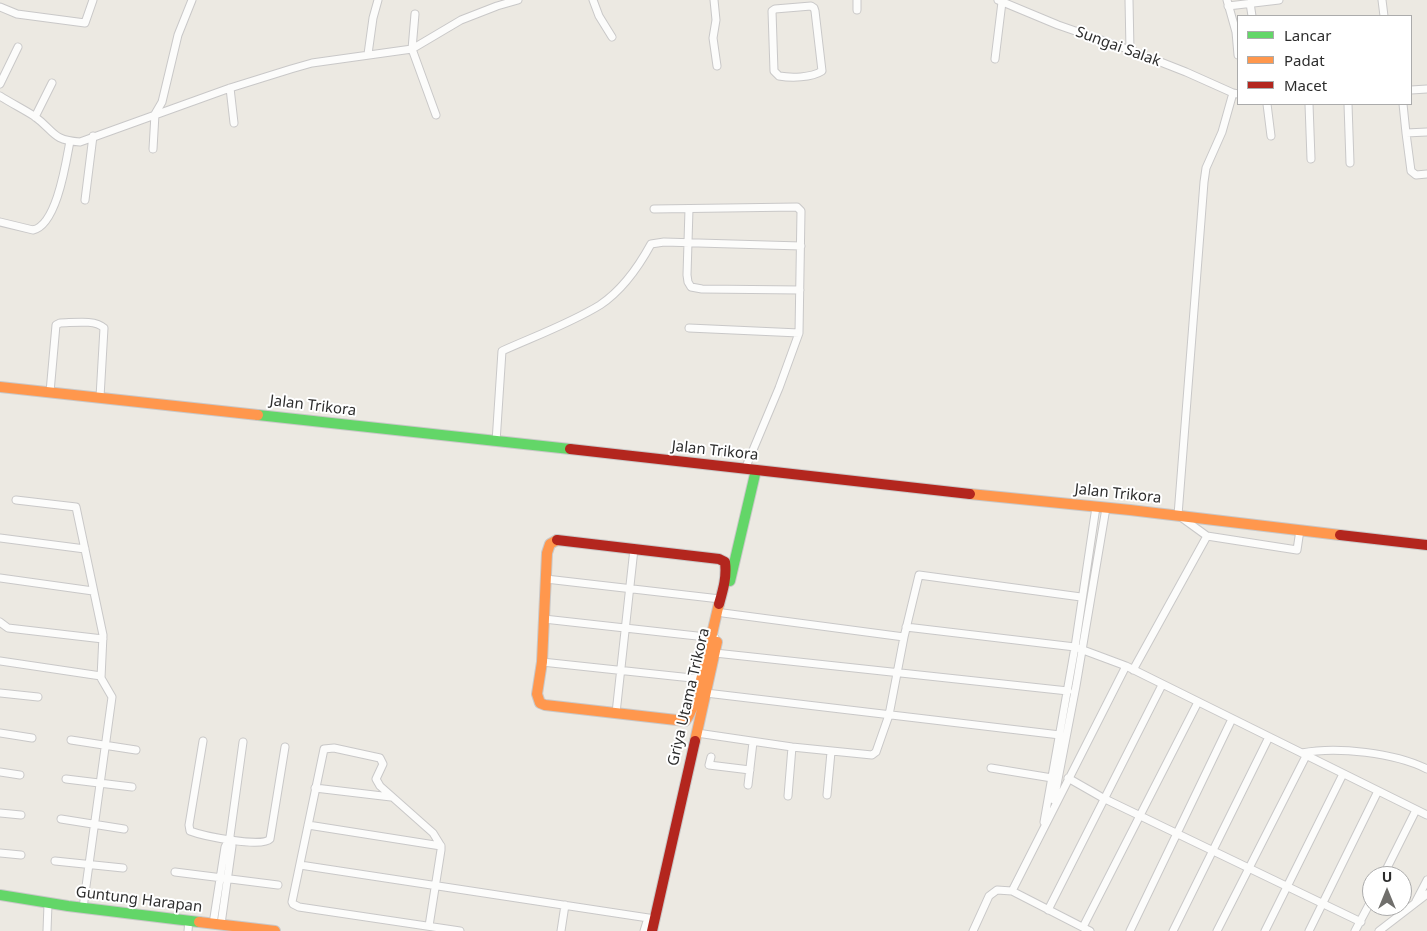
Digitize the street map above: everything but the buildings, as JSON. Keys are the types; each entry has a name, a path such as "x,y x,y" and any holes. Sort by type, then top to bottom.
{"main road":[{"name":"Jalan Trikora","path":"0,386 751,470 1178,515 1427,545"},
{"name":"Griya Utama Trikora","path":"652,931 651,918 715,653 714,638 723,612 751,470"},
{"path":"553,541 634,549 724,561 726,568 714,638 689,716 685,720 540,703 537,694 542,662 548,546 553,541"},
{"name":"Guntung Harapan","path":"0,895 188,926 217,924 275,931"}],"street":[{"path":"0,7 17,14 85,23 93,0"},
{"path":"153,149 156,114 162,102 178,35 192,0"},
{"path":"368,54 378,0"},
{"path":"0,96 35,117 52,133 65,141 80,142 230,88 312,63 412,49 461,20 497,3 518,0"},
{"path":"594,0 599,16 612,37"},
{"path":"714,0 716,20 713,38 717,66"},
{"path":"856,0 857,10"},
{"path":"1129,0 1130,50"},
{"path":"1237,47 1233,17 1228,3 1279,0"},
{"path":"1382,0 1384,15"},
{"path":"995,58 1000,1"},
{"name":"Sungai Salak","path":"1000,1 1058,26 1130,50 1186,72 1236,94"},
{"path":"797,3 814,8 822,71 799,77 779,76 774,71 772,11 797,3"},
{"path":"1250,3 1252,15"},
{"path":"415,14 412,49 436,115"},
{"path":"0,84 18,47"},
{"path":"35,117 52,83"},
{"path":"230,88 234,123"},
{"path":"1412,90 1427,89"},
{"path":"1236,94 1206,168 1204,182 1178,515 1207,536 1297,550 1300,530"},
{"path":"1267,105 1271,136"},
{"path":"1309,105 1311,159"},
{"path":"1348,105 1350,163"},
{"path":"1403,105 1411,171 1416,175 1427,174"},
{"path":"1406,133 1427,132"},
{"path":"85,200 93,136"},
{"path":"0,222 33,230 37,229 50,216 59,191 70,141"},
{"path":"689,208 687,275 689,284 694,288 800,290"},
{"path":"654,209 798,208 801,211 799,333 751,470"},
{"path":"496,442 502,351 601,304 625,282 652,244 664,242 801,246"},
{"path":"50,392 56,325 60,323 89,323 100,325 104,328 100,397"},
{"path":"689,328 799,333"},
{"path":"16,500 76,507 103,639 101,676 112,696 83,908"},
{"path":"1043,832 1068,691 1079,648 1081,597 1101,507"},
{"path":"1050,815 1060,774 1101,507"},
{"path":"1012,891 1043,832 1068,778 1207,536"},
{"path":"0,538 85,549"},
{"path":"616,713 634,549"},
{"path":"696,733 831,752 863,755 874,754 889,715 906,627 919,575 1081,597"},
{"path":"0,578 93,591"},
{"path":"546,579 720,599"},
{"path":"723,612 904,637"},
{"path":"544,619 714,638"},
{"path":"0,622 8,628 103,639"},
{"path":"906,627 1079,648 1130,668 1427,815"},
{"path":"715,653 1068,691"},
{"path":"0,661 101,676"},
{"path":"542,662 701,679"},
{"path":"1048,910 1162,685"},
{"path":"0,693 38,696"},
{"path":"706,693 1060,735"},
{"path":"973,931 989,896 997,890 1012,891 1087,929 1198,702"},
{"path":"1130,931 1232,719"},
{"path":"0,733 32,738"},
{"path":"1173,931 1269,738"},
{"path":"71,740 106,747 136,750"},
{"path":"203,741 189,829 192,832 265,842 269,841 285,747"},
{"path":"217,924 224,879 225,847 230,838 243,742"},
{"path":"748,785 753,742"},
{"path":"788,796 792,747"},
{"path":"429,926 441,846 433,834 380,786 377,781 383,764 380,758 334,748 323,749 292,902 295,906 460,931"},
{"path":"1217,931 1250,868 1304,754 1317,750 1350,751 1402,759 1427,769"},
{"path":"827,795 831,752"},
{"path":"711,757 709,765 750,770"},
{"path":"991,768 1052,778"},
{"path":"0,772 20,775"},
{"path":"1265,931 1344,774"},
{"path":"1068,778 1177,834 1361,922"},
{"path":"66,779 132,787"},
{"path":"315,788 392,797"},
{"path":"1309,931 1378,791"},
{"path":"1388,866 1416,810"},
{"path":"0,813 21,815"},
{"path":"61,819 124,829"},
{"path":"308,825 441,846"},
{"path":"0,853 21,854"},
{"path":"55,861 123,868"},
{"path":"300,865 651,918 644,931"},
{"path":"175,872 278,885"},
{"path":"1415,904 1427,880"},
{"path":"1379,931 1427,894"},
{"path":"48,904 48,931"},
{"path":"561,931 565,905"},
{"path":"1355,931 1364,916"}],"traffic: fast":[{"path":"258,415 570,449"},
{"path":"730,581 756,470"},
{"path":"0,895 68,906 199,922"}],"traffic: slow":[{"path":"0,387 258,415"},
{"path":"970,494 1130,510 1340,535"},
{"path":"557,540 550,544 547,553 542,662 537,694 540,703 545,705 685,721 690,713 700,684 719,604"},
{"path":"695,741 717,642"},
{"path":"199,922 275,931"}],"traffic: jam":[{"path":"570,449 970,494"},
{"path":"1340,535 1427,545"},
{"path":"557,540 719,559 725,562 724,583 719,604"},
{"path":"652,931 695,741"}]}
